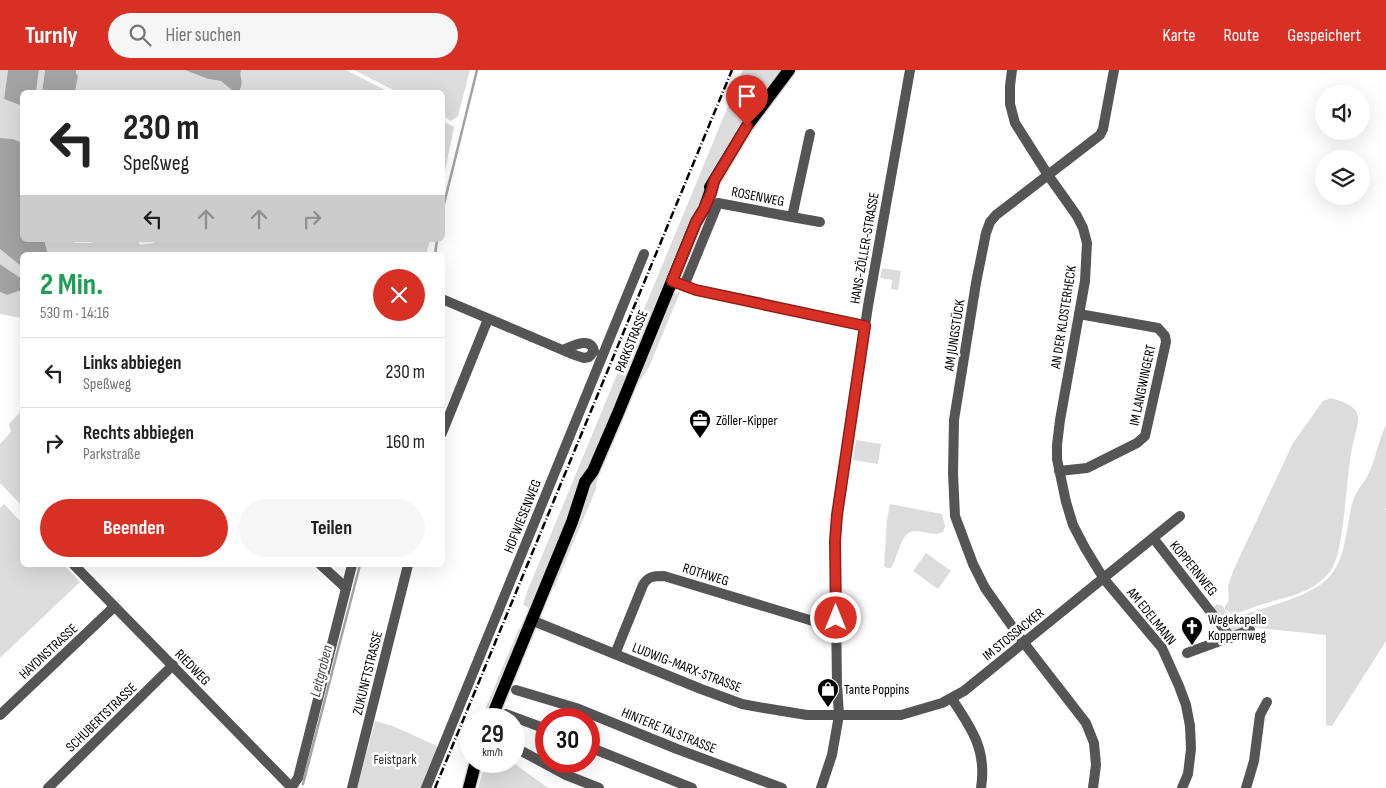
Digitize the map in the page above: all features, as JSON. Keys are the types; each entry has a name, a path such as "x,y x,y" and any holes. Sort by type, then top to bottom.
{"main road":[{"name":"PARKSTRASSE","path":"496,708 572,522 585,482 593,471 678,283 699,207 706,192 747,126 789,70"},
{"path":"469,788 473,773"}],"street":[{"name":"HANS-ZÖLLER-STRASSE","path":"821,788 832,755 838,715 835,541 837,515 865,326 910,70"},
{"name":"AN DER KLOSTERHECK","path":"1012,70 1009,95 1015,123 1077,216 1087,243 1086,271 1060,420 1057,459 1073,525 1104,579"},
{"name":"AM JUNGSTÜCK","path":"1093,788 1096,764 1094,743 1086,723 1024,643 985,588 973,564 955,516 953,472 954,420 976,283 990,222 996,215 1096,140 1103,129 1114,70"},
{"name":"ROSENWEG","path":"792,217 810,134"},
{"name":"ROSENWEG","path":"678,283 718,203 820,222"},
{"name":"HOFWIESENWEG","path":"426,788 596,357 644,254"},
{"path":"678,283 696,290 865,326"},
{"path":"445,300 563,350 582,343 588,343 594,348 596,357"},
{"name":"IM LANGWINGERT","path":"1059,471 1087,468 1137,443 1145,436 1166,342 1165,336 1158,328 1079,314"},
{"path":"445,425 488,319"},
{"name":"IM STOSSACKER","path":"838,715 901,716 952,699 1154,539 1180,516"},
{"name":"KOPPERNWEG","path":"1154,539 1231,638"},
{"name":"RIEDWEG","path":"76,567 174,665 292,788"},
{"path":"323,567 346,588"},
{"path":"292,788 298,778 351,567"},
{"name":"ZUKUNFTSTRASSE","path":"352,788 407,567"},
{"name":"ROTHWEG","path":"615,654 643,585 649,578 657,576 664,576 836,628"},
{"name":"AM EDELMANN","path":"1104,579 1162,648 1179,686 1188,712 1191,749 1188,774 1182,788"},
{"name":"HAYDNSTRASSE","path":"0,715 114,607"},
{"name":"LUDWIG-MARX-STRASSE","path":"532,620 742,704 806,715 838,715"},
{"path":"1187,653 1250,630"},
{"name":"SCHUBERTSTRASSE","path":"48,788 174,665"},
{"name":"HINTERE TALSTRASSE","path":"516,690 576,708 782,788"},
{"path":"952,699 978,742 982,760 982,788"},
{"path":"1246,788 1254,761 1260,714 1267,702"},
{"path":"600,750 692,788"},
{"path":"525,753 566,775 599,788"}],"green space":[{"path":"0,70 8,70 4,99 20,105 20,142 13,139 0,138"},
{"path":"39,70 45,70 42,90 36,90"},
{"path":"76,70 185,70 208,79 221,81 232,90 75,90 78,76"},
{"path":"241,70 346,70 385,90 240,90"},
{"path":"354,70 470,70 458,116 451,121 445,117 445,90 393,90"},
{"path":"743,70 782,70 712,175 702,196 531,609 523,605 527,592"},
{"path":"793,70 796,70 749,137 722,181 692,248 684,274 681,270 721,177 738,147"},
{"path":"445,122 454,127 445,171"},
{"path":"45,242 138,242 140,245 154,242 429,242 427,252 47,252"},
{"path":"0,249 20,265 20,278 0,264"},
{"path":"882,268 901,271 898,290 891,289 892,280 880,278"},
{"path":"20,291 20,318 0,314 0,292 7,295"},
{"path":"680,292 649,367 637,385 628,406 672,295"},
{"path":"1331,398 1351,406 1358,416 1349,466 1342,533 1331,570 1316,585 1307,590 1232,614 1225,609 1225,606 1229,600 1228,587 1233,571 1293,443 1323,401"},
{"path":"20,412 20,504 0,483 0,444 11,432 9,424"},
{"path":"622,420 596,483 596,489 553,588 552,582 618,423"},
{"path":"1386,425 1386,641 1332,726 1326,725 1326,635 1249,627 1235,633 1230,630 1213,609 1217,604 1223,606 1229,614 1247,614 1305,593 1320,585 1329,577 1341,557 1354,498 1371,469"},
{"path":"856,440 881,444 878,464 853,460"},
{"path":"4,504 20,521 20,567 66,567 80,582 0,658 0,508"},
{"path":"890,504 942,514 945,526 943,532 940,533 933,534 916,531 906,535 894,563 891,568 887,568 884,566"},
{"path":"926,553 951,571 938,589 913,571"},
{"path":"519,628 522,630 490,708 486,708"},
{"name":"Feistpark","path":"375,721 393,726 439,747 423,788 357,788"},
{"path":"525,771 548,788 478,788 482,773 525,773"}],"shaded area":[{"path":"8,70 39,70 36,90 20,90 20,105 4,99"},
{"path":"45,70 76,70 78,76 75,90 42,90"},
{"path":"185,70 241,70 241,88 240,90 232,90 221,81 208,79"},
{"path":"0,138 13,139 20,142 20,242 45,242 47,252 20,252 20,265 0,249"},
{"path":"0,264 20,278 20,291 7,295 0,292"}],"waterway":[{"name":"Leitgraben","path":"445,200 477,70"},
{"name":"Leitgraben","path":"435,252 437,242"},
{"name":"Leitgraben","path":"303,784 359,567"}],"railway":[{"path":"435,788 732,70"}],"place":[{"name":"Zöller-Kipper","path":"700,439"},
{"name":"Wegekapelle Koppernweg","path":"1192,646"},
{"name":"Tante Poppins","path":"828,708"}],"route":[{"path":"747,126 714,181 711,193 696,222 672,281 696,290 865,326 837,515 835,541 836,618"}]}
